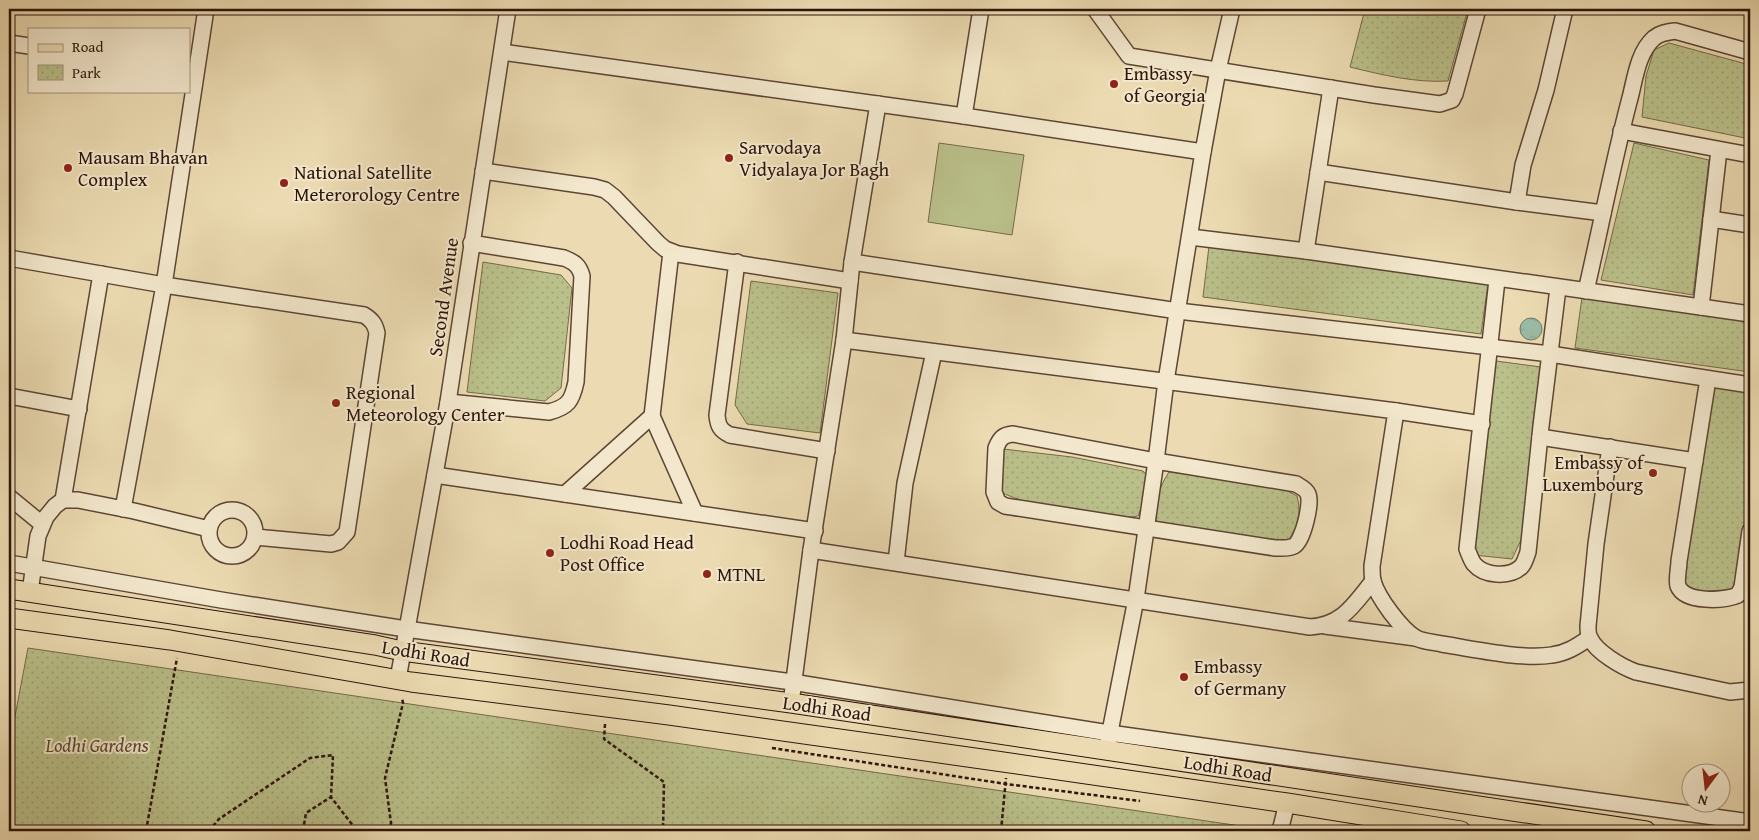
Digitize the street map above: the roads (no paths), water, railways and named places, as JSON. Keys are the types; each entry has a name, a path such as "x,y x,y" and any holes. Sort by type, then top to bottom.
{"main road":[{"name":"Lodhi Road","path":"9,589 375,645 402,651 790,703 1108,741 1646,831"},
{"name":"Lodhi Road","path":"9,618 180,642 398,679 669,715 1286,803 1461,831"}],"street":[{"path":"190,85 206,9"},
{"name":"Second Avenue","path":"398,679 448,402 508,9"},
{"path":"964,116 981,9"},
{"path":"1095,9 1129,56 1440,104 1452,100 1455,94 1478,9"},
{"path":"1517,202 1523,165 1544,98 1564,9"},
{"path":"1108,741 1136,599 1166,381 1228,10"},
{"path":"1586,291 1621,131 1645,50 1653,39 1663,33 1675,31 1750,52"},
{"path":"9,43 28,46"},
{"path":"502,52 964,116 1203,152"},
{"path":"1306,251 1330,88"},
{"path":"123,509 164,285 189,92"},
{"path":"790,703 844,340 852,262 878,104"},
{"path":"1621,131 1750,155"},
{"path":"1701,307 1719,150"},
{"path":"484,171 605,190 658,243 671,252 850,281"},
{"path":"1318,172 1604,213"},
{"path":"1711,219 1750,225"},
{"path":"1190,237 1306,251 1497,280 1750,314"},
{"path":"448,402 549,412 561,409 567,404 573,395 576,382 582,276 580,267 564,258 471,243"},
{"path":"671,252 652,416 695,513"},
{"path":"9,258 164,285 364,315 370,319 375,325 377,333 347,532 338,542 331,544 255,538"},
{"path":"737,262 717,415 718,426 722,432 730,435 827,451"},
{"path":"852,262 1178,311 1489,346 1750,385"},
{"path":"63,500 101,274"},
{"path":"1497,280 1468,549 1473,563 1481,570 1497,574 1512,573 1523,566 1528,552 1558,288"},
{"path":"844,340 1396,411 1482,424"},
{"path":"896,562 906,483 934,352"},
{"path":"1708,379 1679,562 1678,585 1684,593 1693,597 1719,601 1738,595 1742,587 1750,531"},
{"path":"9,396 79,409"},
{"path":"1396,411 1373,549 1373,581 1400,625 1417,638"},
{"path":"565,494 652,416"},
{"path":"1013,434 1156,462 1296,484 1309,495 1302,538 1295,546 1287,548 1146,528 1005,506 998,502 994,492 996,448 999,441 1004,435 1013,434"},
{"path":"1540,436 1695,461"},
{"path":"1610,447 1594,559 1588,626 1589,638 1603,653 1626,668 1636,672 1730,692 1750,690"},
{"path":"434,475 815,531"},
{"path":"9,497 42,524"},
{"path":"30,592 38,536 42,524 55,506 63,500 78,500 209,529"},
{"path":"232,510 240,511 247,515 255,530 255,538 249,550 236,557 228,557 215,550 208,537 209,529 217,515 224,511 232,510"},
{"path":"812,550 1310,627 1325,626 1417,638 1472,650 1530,656 1551,656 1569,651 1589,638"},
{"path":"9,563 231,602 406,629 792,682 1108,741 1750,822"},
{"path":"1325,626 1347,612 1373,581"},
{"path":"1280,831 1286,803"}],"water":[{"path":"1531,318 1539,321 1542,329 1539,337 1531,340 1523,337 1520,329 1523,321"}],"place":[{"name":"Embassy of Georgia","path":"1114,84"},
{"name":"Sarvodaya Vidyalaya Jor Bagh","path":"729,158"},
{"name":"Mausam Bhavan Complex","path":"68,168"},
{"name":"National Satellite Meterorology Centre","path":"284,183"},
{"name":"Regional Meteorology Center","path":"336,403"},
{"name":"Embassy of Luxembourg","path":"1653,473"},
{"name":"Lodhi Road Head Post Office","path":"550,553"},
{"name":"MTNL","path":"707,574"},
{"name":"Embassy of Germany","path":"1184,677"}],"park label":[{"name":"Lodhi Gardens","path":"97,745"}]}
